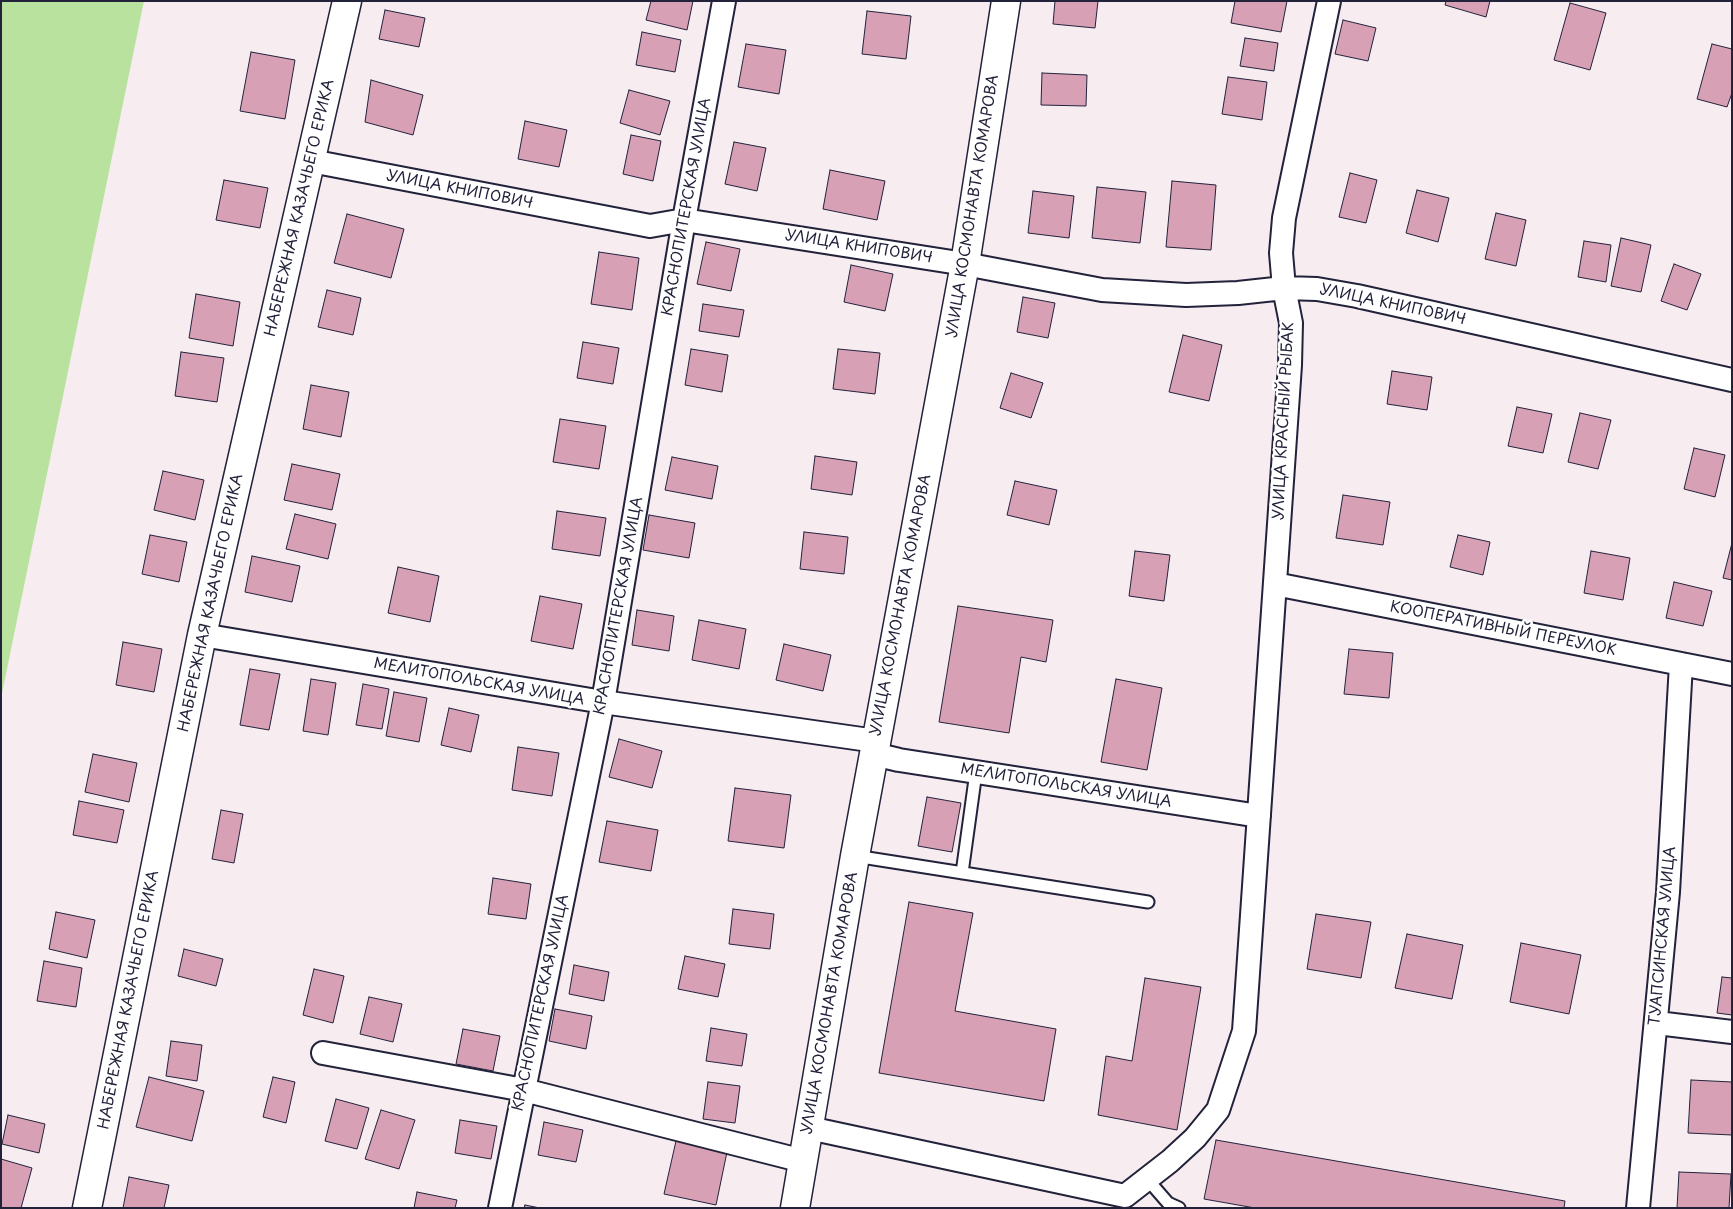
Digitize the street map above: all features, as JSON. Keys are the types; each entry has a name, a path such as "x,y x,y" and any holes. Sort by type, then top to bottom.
{"main road":[{"name":"НАБЕРЕЖНАЯ КАЗАЧЬЕГО ЕРИКА","path":"87,1208 202,635 347,1"},
{"name":"УЛИЦА КОСМОНАВТА КОМАРОВА","path":"795,1208 855,856 965,264 1006,1"}],"street":[{"name":"КРАСНОПИТЕРСКАЯ УЛИЦА","path":"500,1208 603,702 684,220 724,1"},
{"name":"УЛИЦА КРАСНЫЙ РЫБАК","path":"1148,1180 1195,1138 1218,1110 1244,1030 1291,324 1284,288 1282,253 1284,218 1329,1"},
{"name":"УЛИЦА КНИПОВИЧ","path":"311,161 650,226 684,220 965,264 1102,290 1186,294 1238,293 1284,288 1317,289 1357,296 1732,380"},
{"name":"КООПЕРАТИВНЫЙ ПЕРЕУЛОК","path":"1275,584 1732,674"},
{"name":"МЕЛИТОПОЛЬСКАЯ УЛИЦА","path":"202,635 875,748 976,772 1259,816"},
{"name":"ТУАПСИНСКАЯ УЛИЦА","path":"1638,1208 1668,892 1681,664"},
{"path":"1657,1023 1732,1032"},
{"path":"323,1053 524,1090 803,1161"},
{"path":"809,1128 1125,1196 1148,1180"}],"lane":[{"path":"962,873 976,772"},
{"path":"855,856 1148,902"},
{"path":"1148,1180 1168,1203 1179,1208"}],"green space":[{"path":"1,1 144,1 1,698"}],"building":[{"path":"651,1 693,1 687,30 646,20"},
{"path":"1055,1 1098,1 1095,28 1053,24"},
{"path":"1235,1 1287,1 1281,32 1231,23"},
{"path":"1446,1 1490,1 1486,17 1445,5"},
{"path":"1570,3 1606,13 1590,70 1554,60"},
{"path":"385,10 425,18 419,47 379,39"},
{"path":"867,11 911,16 906,59 862,54"},
{"path":"1343,20 1376,28 1368,61 1335,54"},
{"path":"642,32 681,40 675,72 636,65"},
{"path":"1245,38 1278,43 1274,71 1240,66"},
{"path":"746,44 786,50 779,94 738,87"},
{"path":"1712,44 1732,49 1732,93 1727,107 1697,99"},
{"path":"251,52 295,60 285,119 240,111"},
{"path":"1042,73 1087,75 1086,106 1041,105"},
{"path":"1228,77 1267,82 1262,120 1222,114"},
{"path":"371,80 423,95 413,135 365,122"},
{"path":"629,90 670,101 660,135 620,123"},
{"path":"525,121 567,130 559,167 518,159"},
{"path":"631,135 661,141 653,181 623,174"},
{"path":"734,142 766,148 757,191 725,184"},
{"path":"830,170 885,181 877,220 823,209"},
{"path":"1350,173 1377,180 1366,223 1339,217"},
{"path":"224,180 268,188 260,228 216,220"},
{"path":"1172,181 1216,185 1211,250 1166,247"},
{"path":"1097,187 1146,192 1140,243 1092,238"},
{"path":"1417,190 1449,198 1438,242 1406,233"},
{"path":"1033,191 1074,196 1069,238 1028,233"},
{"path":"1496,213 1526,220 1516,266 1485,259"},
{"path":"347,214 404,229 391,278 334,263"},
{"path":"1621,238 1651,245 1641,292 1611,286"},
{"path":"1584,241 1611,245 1606,282 1578,277"},
{"path":"706,242 740,249 731,291 697,284"},
{"path":"599,252 639,258 632,310 591,304"},
{"path":"1674,264 1701,274 1687,310 1661,301"},
{"path":"851,265 893,274 885,311 844,302"},
{"path":"327,290 361,298 353,335 318,327"},
{"path":"196,294 240,302 233,346 189,338"},
{"path":"1023,297 1055,303 1048,338 1017,332"},
{"path":"703,304 744,310 739,337 699,331"},
{"path":"1183,335 1222,345 1209,401 1169,392"},
{"path":"583,342 619,348 613,384 577,378"},
{"path":"691,349 728,355 722,392 685,385"},
{"path":"838,349 880,353 875,394 833,389"},
{"path":"181,352 224,358 217,402 175,396"},
{"path":"1392,371 1432,377 1427,410 1387,404"},
{"path":"1011,373 1043,383 1031,418 1000,408"},
{"path":"311,385 349,392 341,437 303,429"},
{"path":"1517,407 1552,414 1543,453 1508,446"},
{"path":"1580,413 1611,420 1598,469 1568,462"},
{"path":"560,419 606,426 599,469 553,462"},
{"path":"1694,448 1725,455 1715,497 1684,489"},
{"path":"815,456 857,462 852,495 811,489"},
{"path":"672,457 718,466 712,499 665,490"},
{"path":"292,464 340,474 332,510 284,500"},
{"path":"163,471 204,480 195,520 154,510"},
{"path":"1015,481 1057,490 1049,525 1007,515"},
{"path":"1343,495 1390,502 1383,545 1336,538"},
{"path":"557,511 606,518 600,556 552,549"},
{"path":"295,514 336,524 328,559 286,549"},
{"path":"649,515 695,523 689,558 643,550"},
{"path":"804,532 848,537 844,574 800,569"},
{"path":"150,535 187,542 179,582 142,574"},
{"path":"1458,535 1490,542 1483,575 1450,567"},
{"path":"1732,543 1732,580 1723,578"},
{"path":"1135,551 1170,555 1164,601 1129,596"},
{"path":"1591,551 1630,558 1623,600 1584,593"},
{"path":"252,556 300,566 292,602 245,592"},
{"path":"398,567 439,576 430,622 388,613"},
{"path":"1674,582 1712,591 1703,626 1666,618"},
{"path":"540,596 582,604 573,649 531,641"},
{"path":"958,606 1053,620 1046,662 1021,657 1009,733 939,722"},
{"path":"637,610 674,616 669,651 632,645"},
{"path":"699,620 746,629 739,669 692,660"},
{"path":"123,642 162,649 154,692 116,685"},
{"path":"784,644 831,655 823,691 776,680"},
{"path":"1349,649 1393,653 1389,698 1344,694"},
{"path":"250,669 280,674 269,730 240,725"},
{"path":"311,679 336,683 328,735 303,731"},
{"path":"1116,679 1162,688 1147,770 1101,762"},
{"path":"363,684 389,689 382,729 356,725"},
{"path":"394,692 427,698 419,742 386,736"},
{"path":"449,708 479,715 471,752 441,745"},
{"path":"619,739 662,751 652,788 609,777"},
{"path":"518,747 559,753 552,796 512,790"},
{"path":"93,754 137,763 129,802 85,792"},
{"path":"735,788 791,795 784,848 728,841"},
{"path":"927,797 961,803 952,852 918,846"},
{"path":"79,801 124,810 117,843 73,835"},
{"path":"221,810 243,814 234,863 212,859"},
{"path":"607,821 658,830 651,871 599,862"},
{"path":"493,878 531,884 526,919 488,914"},
{"path":"909,902 973,913 955,1011 1056,1029 1044,1101 879,1073"},
{"path":"733,909 774,914 770,949 729,944"},
{"path":"56,912 95,920 87,958 49,949"},
{"path":"1316,914 1371,922 1361,978 1307,969"},
{"path":"1407,934 1463,945 1452,999 1395,988"},
{"path":"1521,943 1581,955 1569,1014 1510,1002"},
{"path":"184,949 223,959 216,986 178,976"},
{"path":"685,956 725,964 718,997 678,989"},
{"path":"44,961 82,968 76,1007 37,1001"},
{"path":"574,965 609,972 604,1001 569,994"},
{"path":"314,969 344,976 333,1023 303,1015"},
{"path":"1722,977 1732,978 1732,1015 1717,1013"},
{"path":"1145,978 1201,987 1177,1130 1098,1115 1106,1056 1132,1061"},
{"path":"369,997 402,1004 393,1042 360,1034"},
{"path":"555,1009 592,1016 586,1049 549,1041"},
{"path":"711,1028 747,1034 742,1066 706,1061"},
{"path":"463,1029 500,1036 493,1071 456,1064"},
{"path":"171,1041 202,1045 197,1081 166,1076"},
{"path":"149,1077 204,1091 192,1141 136,1127"},
{"path":"273,1077 295,1082 286,1123 263,1117"},
{"path":"1691,1080 1732,1082 1732,1135 1688,1133"},
{"path":"708,1082 740,1086 735,1123 703,1119"},
{"path":"336,1099 369,1108 357,1149 325,1141"},
{"path":"381,1110 415,1120 399,1169 365,1159"},
{"path":"8,1115 45,1124 39,1153 2,1144"},
{"path":"460,1120 497,1126 491,1159 455,1153"},
{"path":"544,1122 583,1130 576,1162 538,1155"},
{"path":"1216,1140 1565,1201 1564,1208 1255,1208 1204,1199"},
{"path":"676,1141 727,1152 716,1205 664,1194"},
{"path":"1,1159 32,1168 21,1208 1,1208"},
{"path":"1679,1172 1731,1174 1729,1208 1677,1208"},
{"path":"129,1177 169,1185 164,1208 123,1208"},
{"path":"417,1192 457,1200 455,1208 414,1208"},
{"path":"525,1205 540,1208 524,1208"}]}
